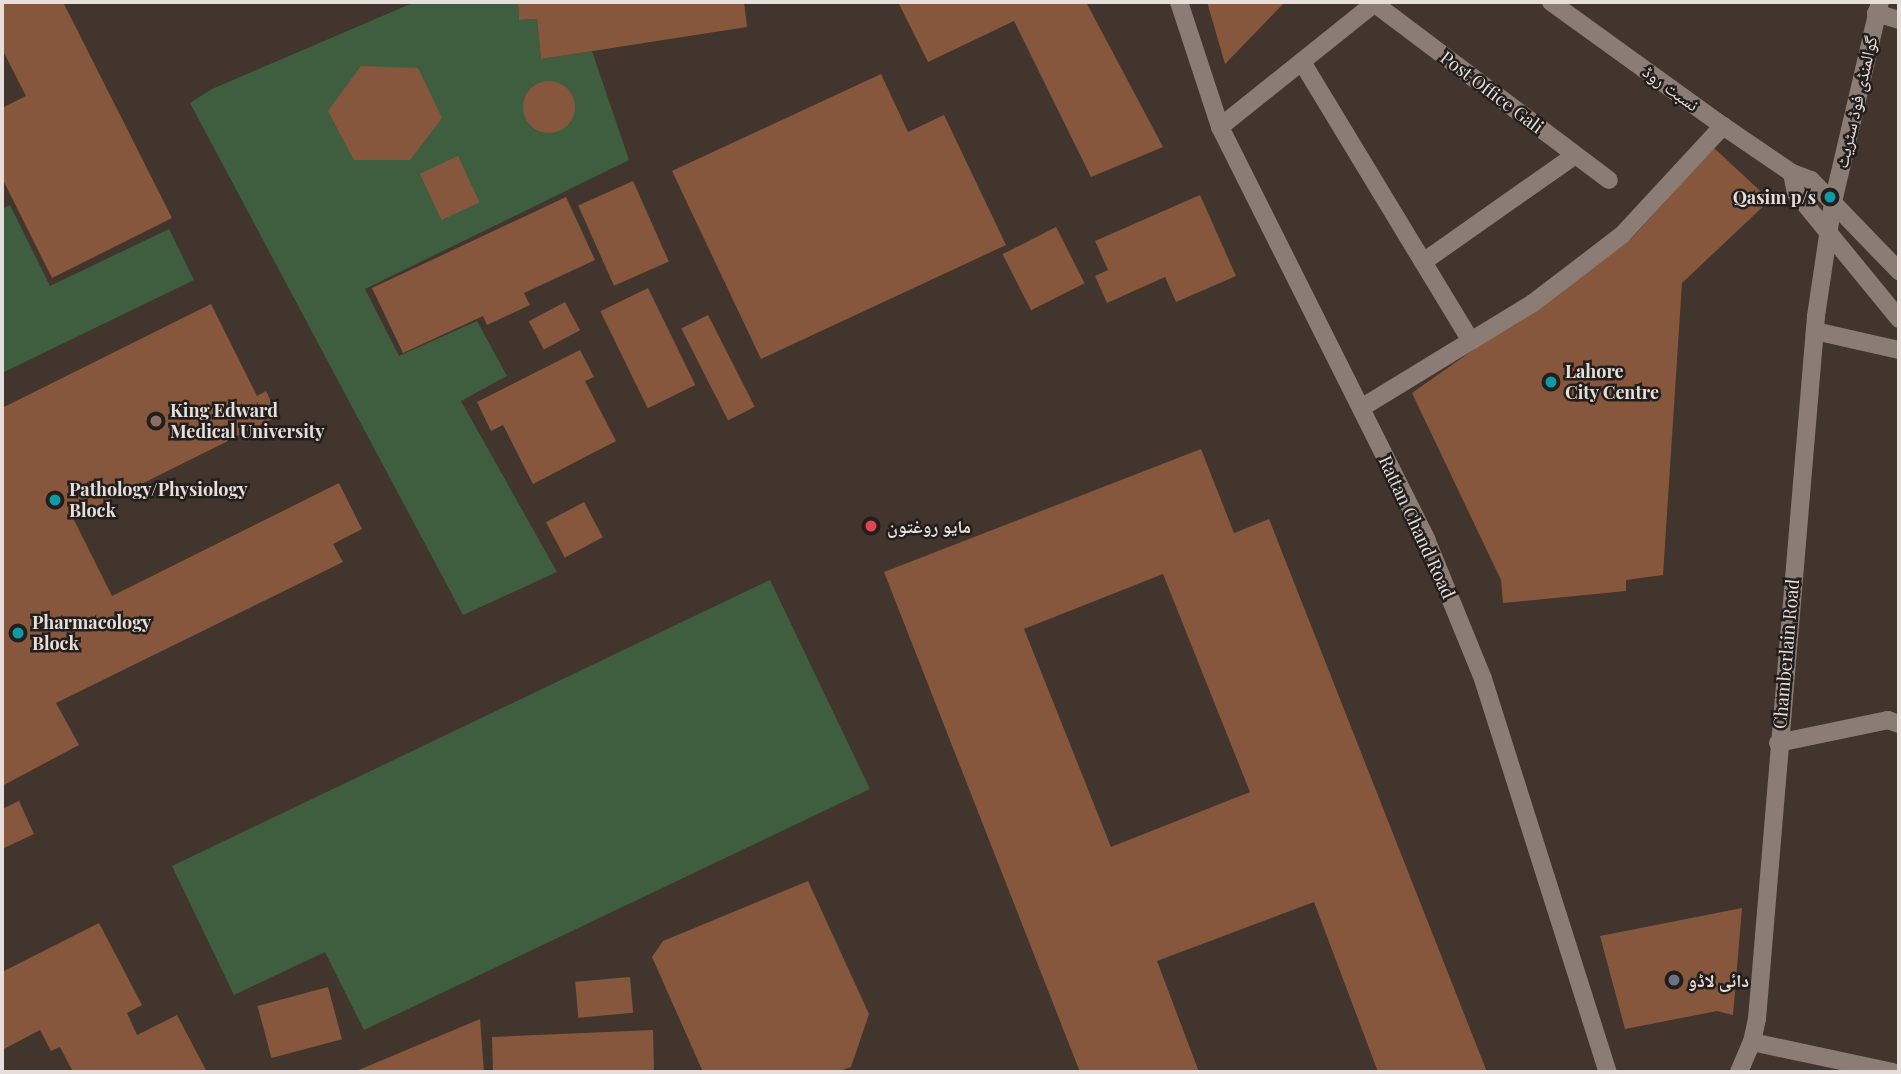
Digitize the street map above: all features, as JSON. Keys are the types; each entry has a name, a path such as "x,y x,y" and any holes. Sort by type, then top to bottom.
{"street":[{"name":"Rattan Chand Road","path":"1179,2 1220,127 1426,539 1483,679 1608,1072"},
{"path":"1220,127 1375,2"},
{"name":"Post Office Gali","path":"1375,2 1609,180"},
{"name":"نسبت روڈ","path":"1551,2 1723,126 1792,173 1811,180 1833,202"},
{"path":"1878,7 1899,20"},
{"name":"گوالمنڈی فوڈ سٹریٹ","path":"1828,234 1878,7"},
{"path":"1302,62 1471,341"},
{"path":"1361,408 1533,303 1622,235 1723,126"},
{"path":"1423,262 1575,155"},
{"path":"1792,173 1796,194 1899,319"},
{"path":"1833,202 1899,271"},
{"name":"Chamberlain Road","path":"1739,1072 1752,1042 1756,1019 1815,331 1828,234"},
{"path":"1815,331 1899,350"},
{"path":"1778,743 1888,720 1899,724"},
{"path":"1752,1042 1893,1072"}],"green space":[{"path":"415,2 518,2 519,20 537,19 541,59 592,51 629,160 365,289 399,356 477,321 507,376 461,401 557,572 463,615 190,103 212,89"},
{"path":"10,205 50,286 169,229 194,280 2,373 2,209"},
{"path":"770,580 870,789 364,1030 325,952 234,995 172,866"}],"building":[{"path":"2,2 63,2 172,218 52,278 2,178 2,108 26,96 2,49"},
{"path":"518,2 744,2 747,27 541,59 537,19 519,20"},
{"path":"898,2 1086,2 1163,147 1091,177 1014,21 928,62"},
{"path":"1207,2 1285,2 1225,64"},
{"path":"361,66 418,68 442,118 410,160 354,160 328,111"},
{"path":"881,74 908,132 944,115 1006,245 761,359 672,171"},
{"path":"549,81 559,83 567,89 573,97 573,117 567,125 559,131 549,133 539,131 531,125 525,117 523,107 525,97 531,89 539,83"},
{"name":"Lahore City Centre","path":"1714,148 1770,200 1682,283 1663,575 1626,580 1626,591 1503,603 1501,580 1412,393 1631,239"},
{"path":"458,156 480,202 441,220 420,174"},
{"path":"633,181 669,261 614,286 578,205"},
{"path":"1200,195 1236,276 1176,302 1165,277 1107,303 1095,276 1108,270 1095,241"},
{"path":"566,197 595,260 524,293 530,305 487,325 483,316 403,353 372,288"},
{"path":"1056,227 1085,283 1031,310 1003,254"},
{"path":"648,288 695,385 648,408 600,311"},
{"path":"565,302 580,330 544,350 529,321"},
{"name":"Pathology/Physiology Block","path":"211,304 257,396 266,391 278,416 73,518 112,596 339,483 362,529 333,544 343,562 56,703 79,745 2,786 2,408"},
{"path":"708,315 755,407 728,420 681,329"},
{"path":"580,350 594,377 585,381 616,441 533,484 503,425 491,431 477,402"},
{"path":"1201,449 1234,533 1269,519 1487,1072 1378,1072 1314,902 1157,961 1199,1072 1080,1072 884,572","holes":["1163,574 1250,792 1111,847 1024,629"]},
{"path":"584,502 603,537 565,558 546,522"},
{"path":"19,801 34,834 2,849 2,809"},
{"path":"808,881 869,1014 851,1067 837,1072 703,1072 652,957 663,941"},
{"name":"دائی لاڈو","path":"1742,908 1733,1015 1717,1011 1625,1029 1600,936"},
{"path":"99,923 142,1005 127,1013 137,1035 177,1015 207,1072 73,1072 60,1047 51,1051 40,1030 2,1050 2,972"},
{"path":"630,977 633,1013 578,1018 575,982"},
{"path":"328,987 342,1039 271,1058 257,1006"},
{"path":"480,1019 484,1072 354,1072"},
{"path":"653,1030 654,1072 493,1072 492,1037"}],"place":[{"name":"Qasim p/s","path":"1830,197"},
{"name":"Lahore City Centre","path":"1551,382"},
{"name":"King Edward Medical University","path":"156,421"},
{"name":"Pathology/Physiology Block","path":"55,500"},
{"name":"مایو روغتون","path":"871,526"},
{"name":"Pharmacology Block","path":"18,633"},
{"name":"دائی لاڈو","path":"1674,980"}]}
